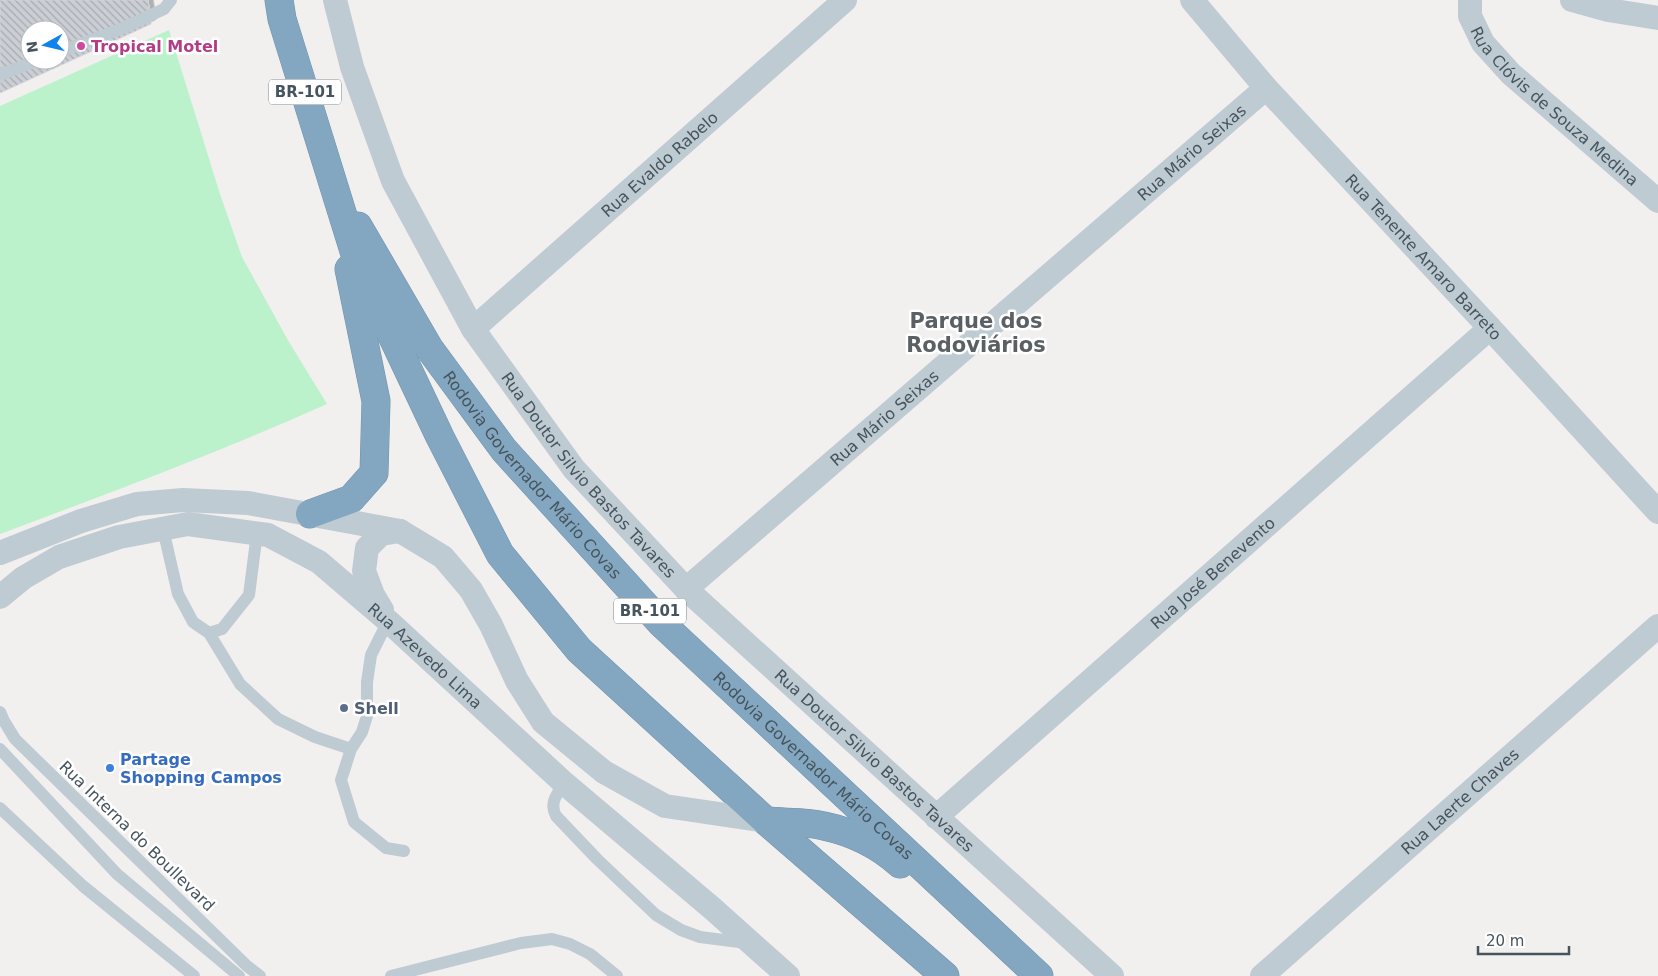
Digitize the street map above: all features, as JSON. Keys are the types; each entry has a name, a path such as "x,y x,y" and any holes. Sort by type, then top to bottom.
{"highway":[{"name":"Rodovia Governador Mário Covas","path":"279,0 282,19 358,264 440,437 500,554 579,650 766,822 944,976"},
{"name":"Rodovia Governador Mário Covas","path":"334,184 429,348 504,450 662,624 1032,969"},
{"path":"310,514 351,499 374,473 376,401 334,184"},
{"path":"766,822 823,825 862,838 892,857 980,936 1032,969"}],"street":[{"name":"Rua Doutor Silvio Bastos Tavares","path":"335,0 352,67 393,181 473,330 574,469 686,589 1112,976"},
{"name":"Rua Evaldo Rabelo","path":"473,330 845,0"},
{"name":"Rua Tenente Amaro Barreto","path":"1192,0 1266,88 1490,328 1658,512"},
{"name":"Rua Clóvis de Souza Medina","path":"1470,0 1470,16 1483,43 1511,74 1658,201"},
{"path":"1572,0 1608,10 1658,18"},
{"name":"Rua Mário Seixas","path":"686,589 1266,88"},
{"name":"Rua José Benevento","path":"936,817 1490,328"},
{"path":"0,553 81,521 136,504 183,500 248,503 400,531 443,557 471,590 491,625 517,681 543,722 604,772 665,806 766,822"},
{"name":"Rua Azevedo Lima","path":"0,597 24,578 60,557 119,537 188,524 268,535 319,562 388,621 564,783 752,943 788,976"},
{"path":"388,621 373,596 364,571 367,548 381,534 400,531"},
{"name":"Rua Laerte Chaves","path":"1262,976 1658,626"}],"lane":[{"path":"70,48 123,28 164,9 171,0"},
{"path":"0,75 20,67"},
{"path":"163,529 178,594 193,622 209,633 240,684 278,718 315,737 351,749"},
{"path":"209,633 222,629 249,595 257,533"},
{"path":"388,621 371,655 367,682 367,716 362,732 351,749 341,780 354,822 386,848 404,851"},
{"name":"Rua Interna do Boullevard","path":"0,712 15,739 247,966 260,976"},
{"path":"0,749 117,874 239,976"},
{"path":"564,783 554,798 553,811 556,816 597,859 656,915 681,930 700,937 752,943"},
{"path":"0,808 83,886 194,976"},
{"path":"391,976 521,943 552,939 570,944 590,954 617,976"}],"green space":[{"path":"169,30 220,194 242,257 289,342 327,404 124,488 0,534 0,106"}],"building":[{"name":"Tropical Motel","path":"0,0 148,0 151,24 70,61 70,20 20,20 20,70 50,70 0,93"}],"place":[{"name":"Tropical Motel","path":"81,46"},
{"name":"Shell","path":"344,708"},
{"name":"Partage Shopping Campos","path":"110,768"}],"district":[{"name":"Parque dos Rodoviários","path":"976,333"}]}
